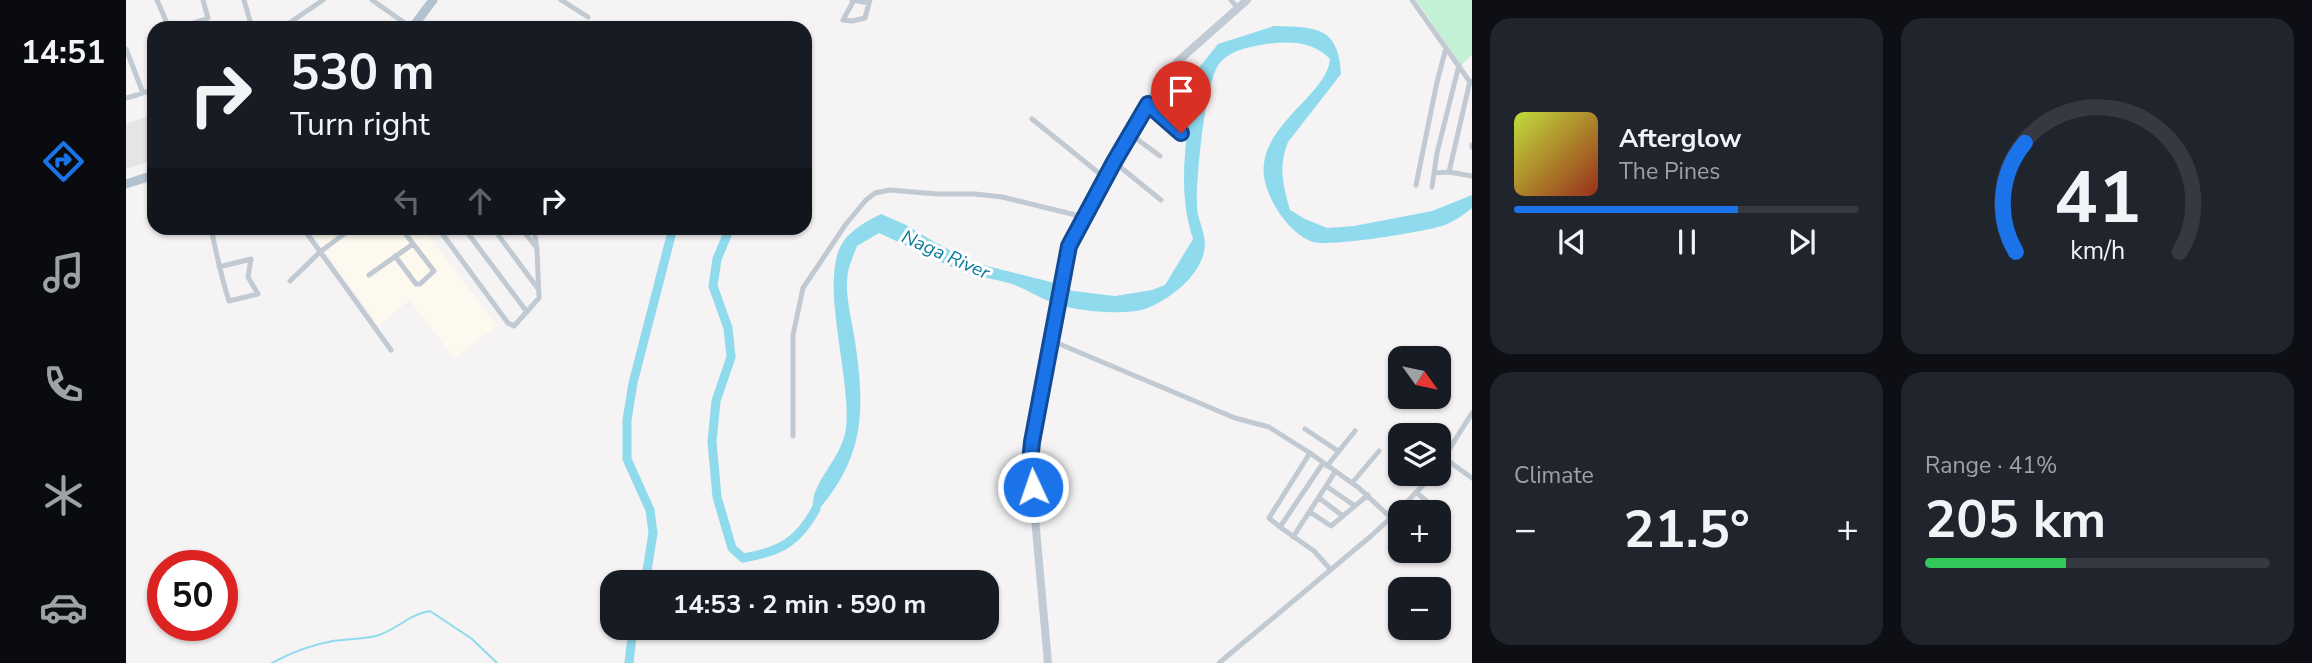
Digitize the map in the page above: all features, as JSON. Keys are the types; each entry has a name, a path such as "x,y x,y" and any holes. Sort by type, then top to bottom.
{"main road":[{"path":"417,21 433,0"},
{"path":"1048,663 1030,462 1053,320 1069,246 1161,80 1176,63 1247,0"},
{"path":"126,184 147,177"}],"street":[{"path":"157,0 166,21"},
{"path":"199,21 208,18 203,0"},
{"path":"250,21 244,3 253,0"},
{"path":"292,21 323,0"},
{"path":"372,0 402,21"},
{"path":"561,0 588,16"},
{"path":"853,0 870,1 866,18 843,20 853,0"},
{"path":"1231,0 1238,8"},
{"path":"1412,0 1471,83 1449,172"},
{"path":"1416,185 1446,48"},
{"path":"126,49 140,94"},
{"path":"1432,187 1459,65"},
{"path":"126,98 147,92"},
{"path":"1148,104 1181,133"},
{"path":"1032,119 1105,178"},
{"path":"1130,134 1160,156"},
{"path":"1114,162 1161,200"},
{"path":"1434,173 1449,172 1472,176"},
{"path":"793,436 793,335 803,288 846,224 875,193 890,190 1002,197 1084,217"},
{"path":"212,235 219,267 229,301 258,294 248,277 251,259 219,267"},
{"path":"308,235 391,350"},
{"path":"290,281 320,252 343,235"},
{"path":"395,256 416,284 420,284 434,271 406,235"},
{"path":"443,235 508,323 514,326 539,298 535,235"},
{"path":"469,235 527,312"},
{"path":"498,235 539,290"},
{"path":"526,235 537,250"},
{"path":"369,275 413,244"},
{"path":"1050,340 1235,418 1269,427 1352,483 1388,515"},
{"path":"1451,447 1472,413"},
{"path":"1305,429 1338,451"},
{"path":"1280,527 1325,464 1355,431"},
{"path":"1352,483 1379,451"},
{"path":"1310,453 1269,517 1314,551 1331,570"},
{"path":"1451,463 1472,478"},
{"path":"1293,537 1335,472"},
{"path":"1326,486 1355,506"},
{"path":"1410,500 1423,486"},
{"path":"1417,493 1425,500"},
{"path":"1310,512 1331,526 1368,495"},
{"path":"1319,498 1343,516"},
{"path":"1219,663 1388,521"}],"shaded area":[{"path":"147,116 147,162 126,169 126,124"},
{"path":"313,235 428,235 497,326 454,358 409,300 379,326"}],"green space":[{"path":"1416,0 1472,0 1472,55 1461,65"}],"water":[{"path":"1274,26 1301,27 1322,32 1335,46 1341,74 1288,142 1283,160 1283,176 1290,210 1327,228 1354,226 1432,211 1472,195 1472,208 1445,225 1419,231 1322,243 1304,238 1288,224 1274,205 1264,176 1265,158 1271,141 1281,126 1318,86 1330,59 1316,49 1292,43 1266,44 1234,52 1223,59 1214,74 1206,110 1197,193 1197,211 1205,240 1201,262 1181,287 1154,305 1124,312 1072,308 1051,302 1012,284 959,270 879,233 857,246 848,272 847,289 860,392 857,435 842,476 812,517 815,493 841,445 846,428 847,407 834,280 836,259 847,237 881,214 975,263 1055,283 1073,291 1115,296 1165,285 1193,239 1184,179 1192,81 1218,44"}],"waterway":[{"name":"Naga River","path":"647,570 653,533 650,510 627,459 627,420 633,383 671,235"},
{"name":"Naga River","path":"727,235 717,259 713,286 728,328 731,357 716,401 712,442 717,497 732,548 743,558 778,549 802,530 816,509"},
{"path":"272,663 317,645 376,636 416,615 430,611 472,639 497,663"},
{"name":"Naga River","path":"629,663 632,640"}],"route":[{"path":"1033,487 1030,462 1032,442 1069,246 1148,104 1181,133"}]}
